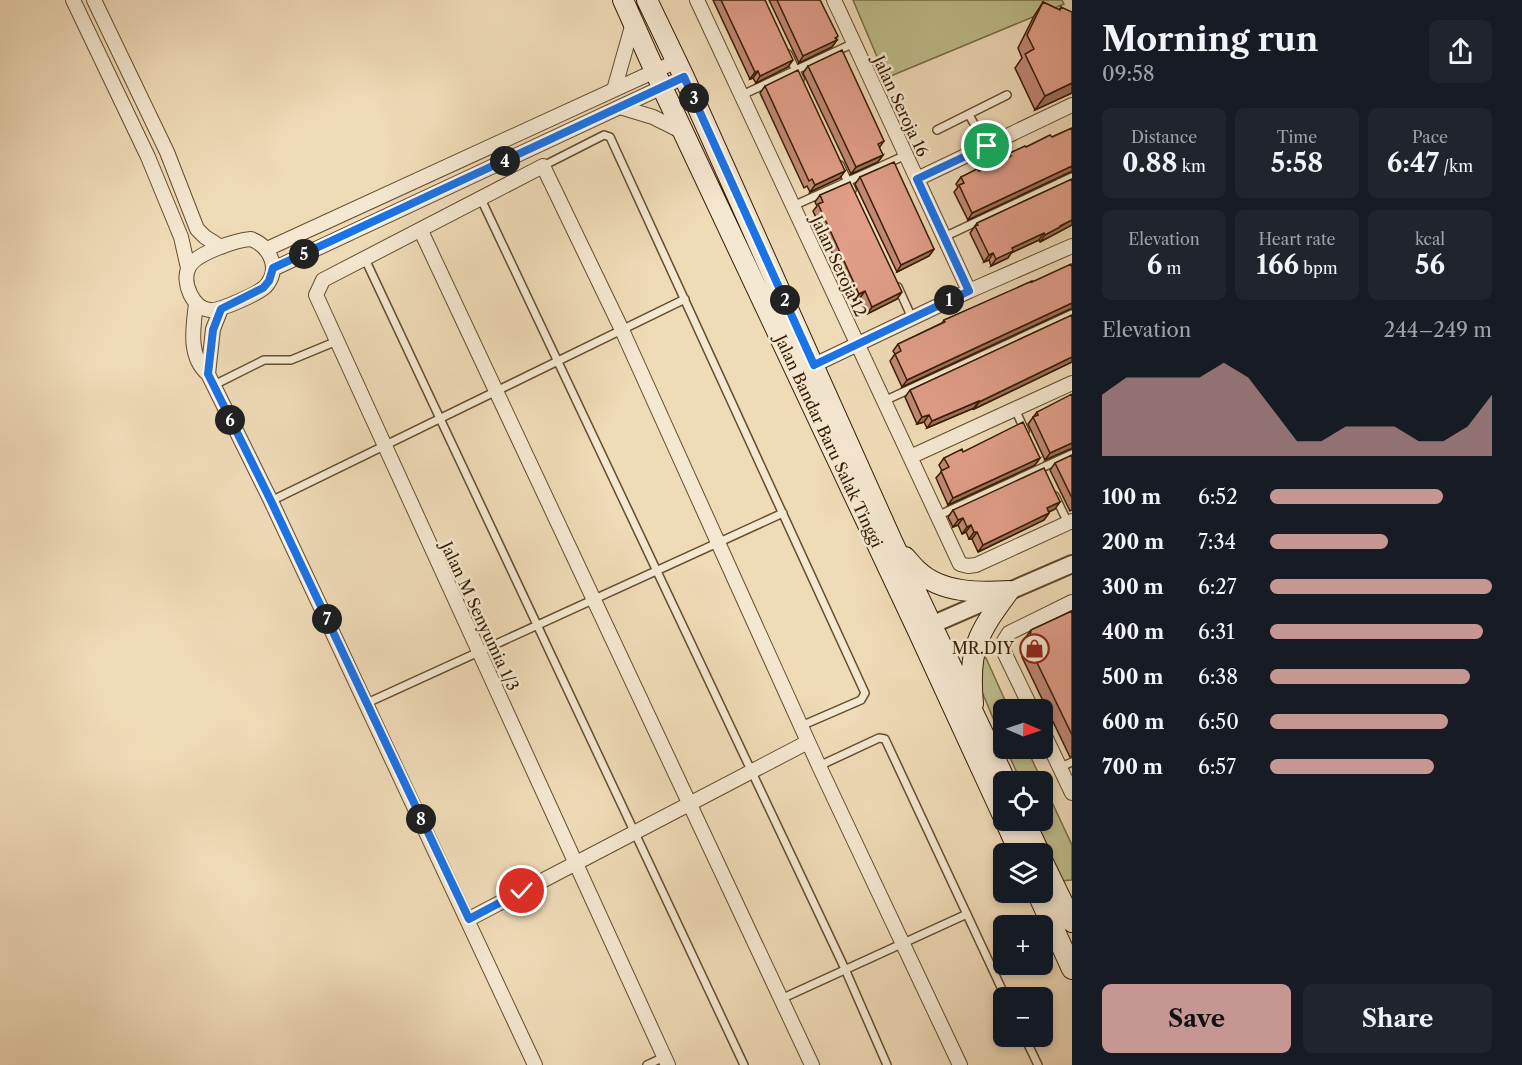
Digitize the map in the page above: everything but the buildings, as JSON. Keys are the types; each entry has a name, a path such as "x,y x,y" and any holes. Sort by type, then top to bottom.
{"main road":[{"name":"Jalan Bandar Baru Salak Tinggi","path":"623,0 658,79 925,628 973,714 1001,771"},
{"name":"Jalan Bandar Baru Salak Tinggi","path":"648,0 892,541 925,628 993,792"},
{"path":"892,541 919,573 937,583 981,593 1009,591"},
{"path":"973,714 971,687 974,648 989,617 1009,591"},
{"path":"1053,883 1072,922"},
{"path":"1042,903 1072,969"}],"street":[{"path":"73,0 148,157 181,237 188,268 187,282 196,304 213,311 221,309 263,288 269,281 273,268 272,258 267,249 260,243 242,240 221,247 195,261 188,268"},
{"path":"94,0 167,152 197,229 221,247"},
{"name":"Jalan Seroja 12","path":"698,0 960,564 976,565 1070,522"},
{"name":"Jalan Seroja 16","path":"834,0 969,291"},
{"path":"614,90 633,23"},
{"path":"267,249 614,90 658,79 681,69"},
{"path":"273,268 620,107 658,79"},
{"path":"917,179 1072,105"},
{"path":"620,107 653,117 684,132"},
{"path":"543,166 622,330 819,766 960,1065"},
{"name":"Jalan M Senyumia 1/3","path":"543,166 323,280 316,295 666,1061"},
{"path":"421,231 812,1065"},
{"path":"814,365 969,291 1072,246"},
{"path":"196,304 193,327 194,352 199,366 210,380 271,501 469,919 535,1065"},
{"path":"210,380 213,330 221,309"},
{"path":"910,458 1072,383"},
{"path":"925,628 1072,564"},
{"path":"1027,699 1004,652 1004,641 1009,633 1072,602"},
{"path":"469,919 808,742"},
{"path":"1053,746 1066,764 1072,793"}],"lane":[{"path":"742,95 854,43"},
{"path":"786,50 805,90"},
{"path":"937,130 1007,95"},
{"path":"969,115 987,146"},
{"path":"543,166 604,135 610,136 865,693 861,700 801,726"},
{"path":"793,206 906,154"},
{"path":"838,161 858,202"},
{"path":"944,237 1072,177"},
{"path":"481,198 845,969 887,1065"},
{"path":"365,259 744,1065"},
{"path":"892,276 912,318"},
{"path":"271,501 685,299"},
{"path":"884,401 1072,314"},
{"path":"210,380 264,360 291,360 337,341"},
{"path":"1015,409 1028,438"},
{"path":"937,516 1072,454"},
{"path":"1037,458 1046,477"},
{"path":"1051,486 1070,522"},
{"path":"367,703 783,513"},
{"path":"819,766 879,738 885,739 1001,987"},
{"path":"781,999 967,914"},
{"path":"1029,1047 1038,1065"},
{"path":"647,1065 666,1061"}],"shaded area":[{"path":"853,0 1062,0 1064,4 886,78"},
{"path":"981,647 1004,699 993,699 993,718 980,687"},
{"path":"1011,759 1032,759 1037,771 1016,771"},
{"path":"1053,804 1072,845 1072,880 1061,881 1053,864 1053,843 1043,843 1037,831 1053,831"}],"place":[{"name":"MR.DIY","path":"1035,648"}],"route":[{"path":"522,891 469,919 271,501 208,374 213,330 221,309 263,288 269,281 273,268 684,77 814,365 969,291 917,179 987,146"}]}
